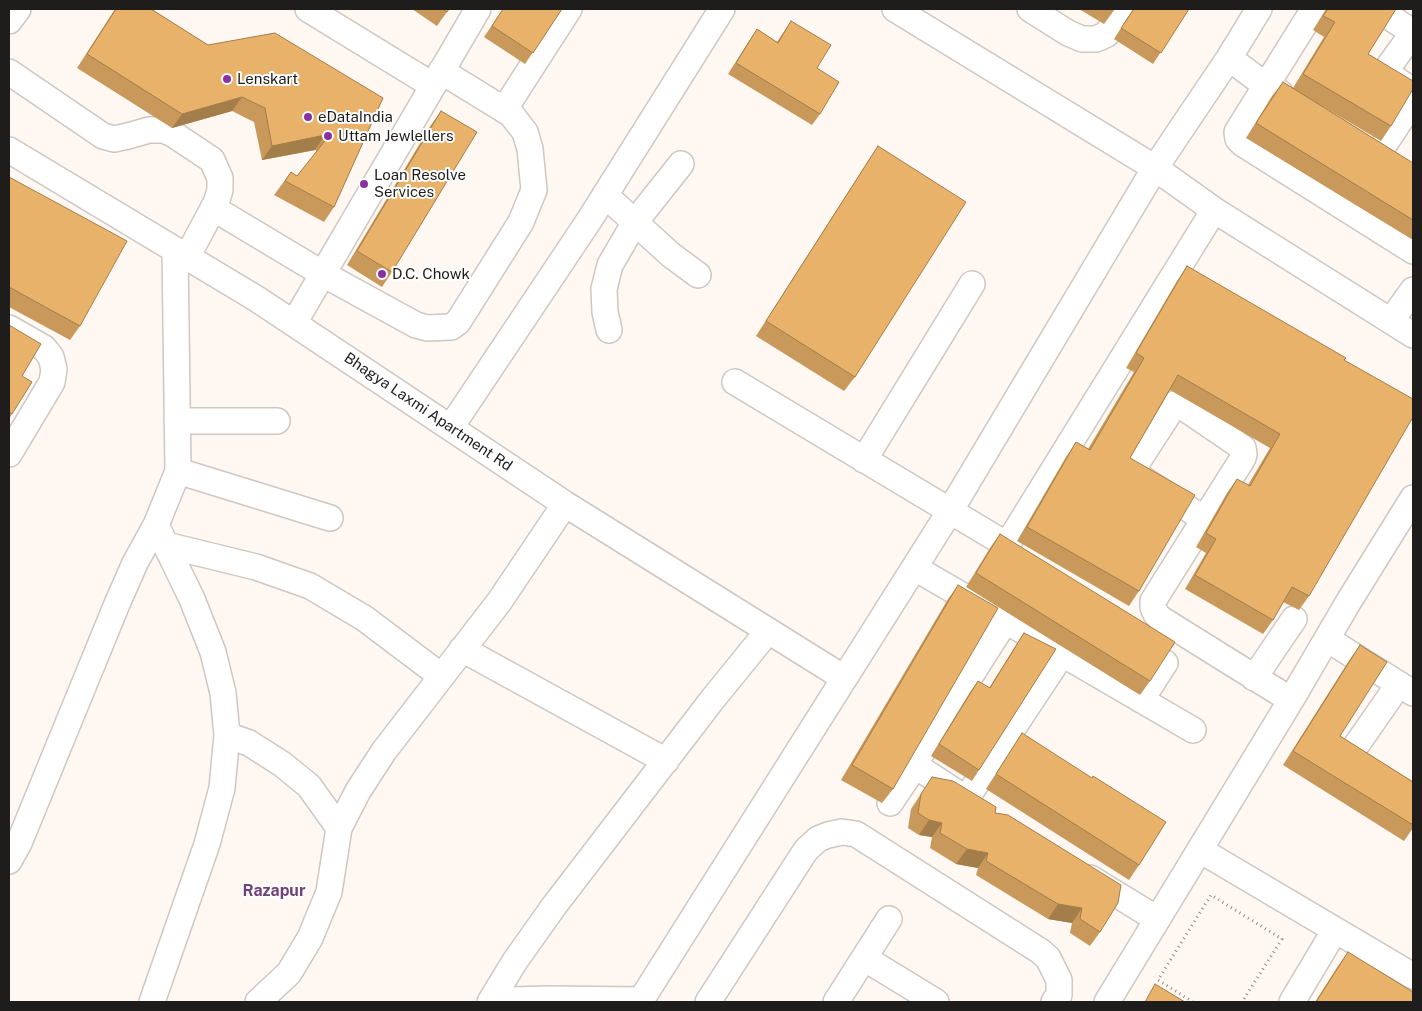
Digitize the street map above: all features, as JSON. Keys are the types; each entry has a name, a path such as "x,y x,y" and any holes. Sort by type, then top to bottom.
{"street":[{"path":"9,22 18,9"},
{"path":"213,208 323,274 416,325 441,329 451,328 458,322 521,222 534,190 530,149 525,132 511,114 437,78 308,9"},
{"path":"294,323 478,9"},
{"path":"504,110 569,9"},
{"path":"450,427 606,195 722,9"},
{"path":"895,9 1155,168 1214,210 1413,335"},
{"path":"1030,9 1068,33 1082,39 1096,39 1107,34 1122,9"},
{"path":"507,1002 512,1000 548,999 641,1001 915,568 1155,168 1260,9"},
{"path":"1314,9 1237,132 1238,139 1243,144 1413,251"},
{"path":"1377,9 1408,28 1410,32 1410,37 1389,66 1388,71 1391,76 1413,91"},
{"path":"1228,58 1298,104"},
{"path":"9,72 103,136 114,139 149,130 163,130 173,134 212,160 220,178 220,190 213,208 181,254 177,422 178,472 161,535 135,563 12,847"},
{"path":"1399,167 1370,149 1413,101"},
{"name":"Bhagya Laxmi Apartment Rd","path":"9,150 294,323 565,504 844,678"},
{"path":"609,330 605,312 604,289 610,265 635,222 681,164"},
{"path":"606,195 671,255 698,275"},
{"path":"734,382 1008,545 1186,272 1214,210"},
{"path":"864,460 972,284"},
{"path":"1391,321 1413,290"},
{"path":"9,328 44,348 51,357 54,369 52,382 9,454"},
{"path":"1204,519 1135,474 1133,469 1175,404 1180,405 1244,450 1243,458 1153,601 1153,607 1161,619 1291,700"},
{"path":"177,422 277,420"},
{"path":"178,472 330,518"},
{"path":"258,1002 289,972 310,938 329,892 339,828 358,791 384,751 499,602 565,504"},
{"path":"1106,1002 1327,639 1410,512"},
{"path":"161,535 310,586 364,618 441,676"},
{"path":"152,1002 207,844 222,788 227,734 223,693 213,652 192,599 161,535"},
{"path":"915,568 1193,730"},
{"path":"1254,678 1294,619"},
{"path":"890,803 1006,620"},
{"path":"490,1002 515,961 554,906 768,631"},
{"path":"1327,639 1406,688 1353,750 1353,754 1358,764 1413,798"},
{"path":"462,649 666,761"},
{"path":"917,763 919,768 975,804 1062,654"},
{"path":"1141,700 1165,663"},
{"path":"227,734 248,743 282,764 309,786 339,828"},
{"path":"708,1002 806,850 818,840 828,835 842,832 856,834 1040,951 1048,958 1060,980 1059,995 1054,1002"},
{"path":"1200,850 1413,976"},
{"path":"1068,863 1157,920"},
{"path":"836,1002 889,919"},
{"path":"1292,1002 1334,930"},
{"path":"864,958 936,1002"}],"path":[{"path":"1193,1002 1158,980 1211,895 1282,939 1242,1002"}],"building":[{"name":"eDataIndia","path":"116,9 151,9 208,45 275,33 383,98 334,207 285,181 291,172 297,176 328,137 325,135 272,146 265,108 242,97 182,114 87,54"},
{"path":"503,9 562,9 533,53 492,26"},
{"path":"1134,9 1189,9 1161,53 1121,28"},
{"path":"1328,9 1396,9 1368,54 1413,81 1413,89 1391,126 1303,74 1335,22 1323,16"},
{"path":"791,21 831,45 817,68 839,82 820,114 736,63 757,29 778,43"},
{"path":"1283,82 1413,163 1413,220 1256,123"},
{"path":"441,111 477,132 392,272 357,251"},
{"path":"878,146 966,202 855,377 766,321"},
{"path":"9,177 127,241 80,326 9,287"},
{"path":"1187,266 1413,399 1413,417 1309,596 1292,587 1273,620 1195,575 1216,539 1206,533 1237,479 1250,486 1280,434 1178,375 1130,458 1195,495 1139,591 1027,527 1076,442 1090,450 1144,358 1136,353"},
{"path":"9,325 41,344 22,376 32,382 12,414 9,412"},
{"path":"1000,534 1175,642 1150,681 976,573"},
{"path":"958,585 998,608 893,789 852,765"},
{"path":"1024,633 1056,649 979,770 939,744 978,681 990,688"},
{"path":"1360,645 1387,662 1340,736 1413,782 1413,825 1293,751"},
{"path":"1022,733 1166,822 1139,865 996,774"},
{"path":"932,777 953,781 996,807 995,813 1008,815 1121,885 1118,903 1100,932 1080,919 1082,908 1058,904 986,861 988,853 967,849 940,833 942,823 929,820 918,813 921,794"},
{"path":"1348,952 1413,992 1413,1002 1316,1002"},
{"path":"1155,984 1185,1002 1145,1002"}],"place":[{"name":"Lenskart","path":"227,79"},
{"name":"eDataIndia","path":"308,117"},
{"name":"Uttam Jewlellers","path":"328,136"},
{"name":"Loan Resolve Services","path":"364,184"},
{"name":"D.C. Chowk","path":"382,274"}],"district":[{"name":"Razapur","path":"274,891"}]}
